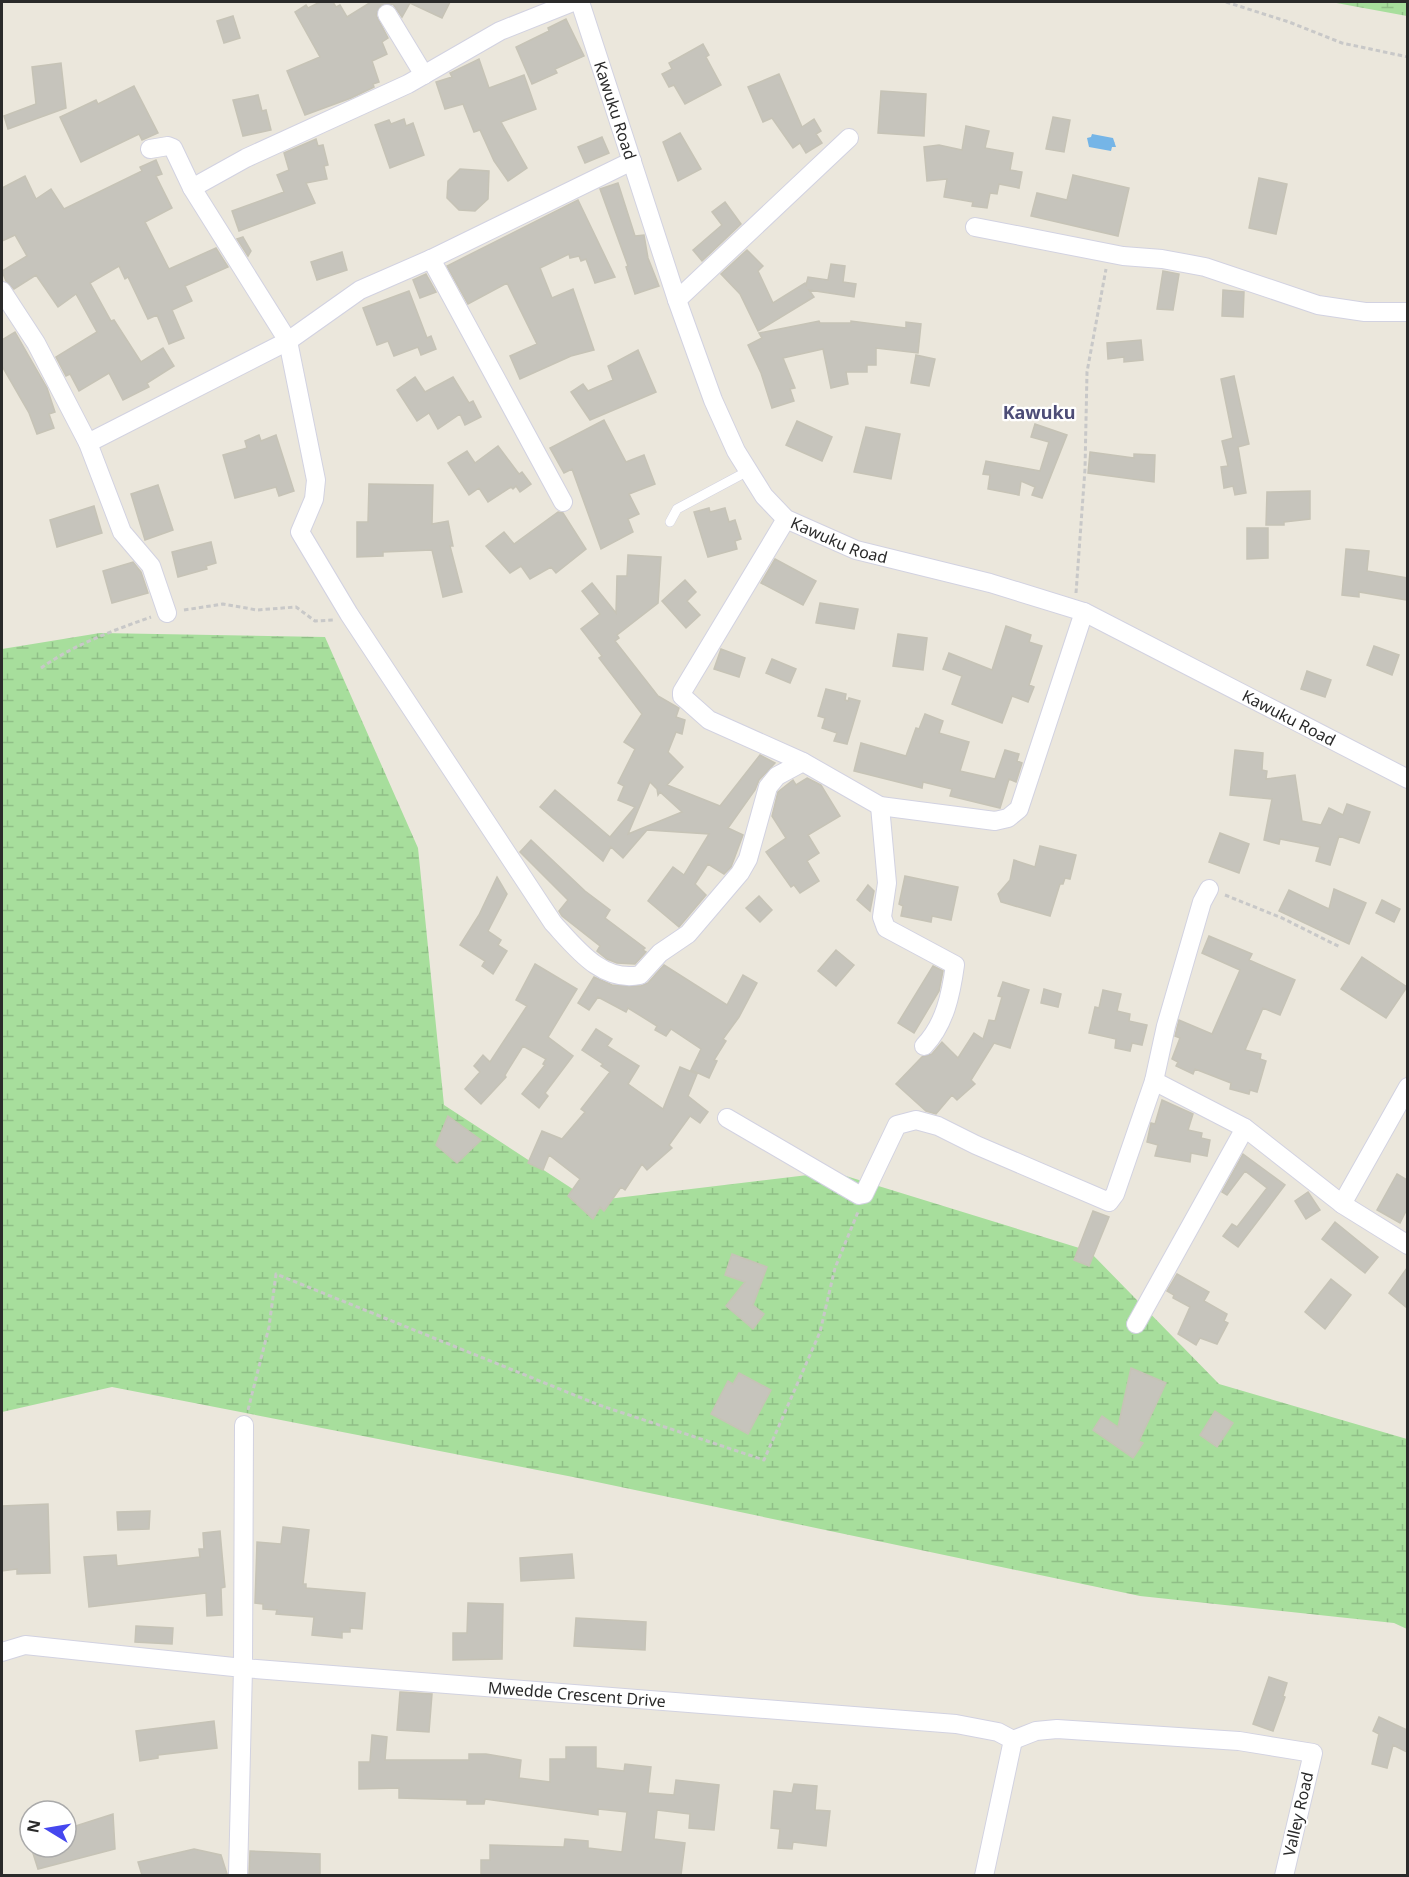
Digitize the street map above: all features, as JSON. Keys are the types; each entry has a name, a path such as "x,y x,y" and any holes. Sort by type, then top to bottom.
{"street":[{"path":"192,188 246,158 424,75 500,31 573,2"},
{"name":"Kawuku Road","path":"580,2 677,300 713,400 748,471 764,496 786,519 856,550 990,583 1079,611 1407,779"},
{"path":"387,14 424,75"},
{"path":"677,300 849,138"},
{"path":"150,149 168,146 173,148 192,188 288,341 316,485 314,499 300,532 349,614 553,923 591,963 620,975 637,976 644,973 660,953 688,934 740,873 748,859 768,787 777,776 803,762"},
{"path":"88,443 288,341 360,290 431,259 632,161"},
{"path":"975,227 1112,253 1205,267 1318,305 1365,312 1407,312"},
{"path":"431,259 563,502"},
{"path":"2,291 36,343 88,443 122,532 151,566 167,613"},
{"path":"786,519 681,696 709,720 803,762 880,806 995,821 1013,816 1019,809 1079,611"},
{"path":"880,806 886,883 882,917 886,928 955,965 951,993 935,1034 924,1046"},
{"path":"728,1118 853,1194 864,1194 897,1125 916,1120 938,1126 976,1145 1108,1202 1115,1194 1154,1081 1182,971 1202,902 1209,889"},
{"path":"1154,1081 1245,1128 1342,1204 1407,1245"},
{"path":"1342,1204 1407,1087"},
{"path":"1136,1323 1245,1128"},
{"path":"238,1875 243,1668 244,1425"},
{"name":"Mwedde Crescent Drive","path":"2,1652 25,1645 243,1668 956,1724 998,1732 1013,1740"},
{"name":"Valley Road","path":"1013,1740 1036,1731 1057,1729 1239,1741 1313,1753 1284,1875"},
{"path":"984,1875 1013,1740"}],"lane":[{"path":"670,522 676,509 748,471"}],"path":[{"path":"1226,2 1289,22 1342,43 1407,57"},
{"path":"1079,611 1087,372 1106,267 1112,253"},
{"path":"41,668 60,654 92,638 167,613 223,604 257,610 296,607 315,621 327,622 349,614"},
{"path":"1209,889 1282,918 1340,947"},
{"path":"244,1425 269,1326 276,1274 599,1405 764,1460 820,1332 835,1268 864,1194"}],"green space":[{"path":"1331,2 1407,2 1407,16"},
{"path":"100,633 325,637 418,848 444,1105 591,1201 833,1172 1089,1251 1219,1384 1407,1439 1407,1629 1394,1623 1140,1596 573,1477 112,1387 2,1412 2,649"}],"water":[{"path":"1092,134 1113,138 1116,147 1112,147 1111,151 1089,147 1087,138"}],"building":[{"path":"320,2 333,2 336,7 340,5 347,17 371,2 450,2 442,18 410,3 402,17 393,4 381,5 376,15 388,38 382,42 387,54 372,61 379,82 373,84 374,87 351,98 305,115 287,71 320,57 295,12 306,5 308,8"},
{"path":"233,16 240,38 224,43 217,21"},
{"path":"566,19 584,56 555,69 557,73 532,84 516,47 549,31 548,28"},
{"path":"703,44 709,55 706,57 721,85 685,104 674,85 669,87 662,74 672,69 669,63"},
{"path":"479,59 489,88 524,75 536,109 501,122 527,168 508,181 494,161 480,130 474,132 463,104 445,109 436,82 452,77 450,73"},
{"path":"61,63 66,108 8,129 4,116 36,104 32,67"},
{"path":"779,74 802,127 814,119 821,131 816,134 822,143 806,153 800,143 793,148 772,118 763,122 748,87"},
{"path":"134,86 158,133 142,140 139,134 81,162 60,117 96,100 98,104"},
{"path":"881,91 926,94 924,136 878,133"},
{"path":"258,95 262,111 266,110 271,130 243,136 233,100"},
{"path":"1053,117 1070,120 1064,152 1046,149"},
{"path":"404,119 406,126 413,123 424,155 390,168 375,125 389,120 391,124"},
{"path":"966,126 989,131 985,148 1013,153 1010,170 1022,172 1019,188 999,184 997,194 990,193 987,208 972,206 973,202 944,197 947,179 927,181 924,147 939,145 962,150"},
{"path":"680,133 701,169 678,181 663,142"},
{"path":"602,137 609,153 585,163 578,147"},
{"path":"316,139 318,146 323,145 328,165 324,166 327,179 306,183 315,203 239,231 232,211 284,192 277,175 289,170 284,153"},
{"path":"156,160 162,174 156,176 172,208 145,222 169,269 216,248 228,267 185,286 192,301 172,310 184,338 169,344 157,315 148,319 128,277 125,279 119,266 90,283 111,321 114,320 141,362 163,348 174,366 147,383 149,387 123,400 109,373 79,391 70,374 66,376 56,357 97,332 76,294 58,307 36,275 14,289 6,281 2,271 27,256 15,235 2,241 2,188 25,176 36,199 51,189 64,209 142,171 140,167"},
{"path":"460,169 489,171 488,199 475,211 459,210 447,198 448,181"},
{"path":"1073,175 1129,188 1118,236 1031,216 1037,193 1067,200"},
{"path":"1259,178 1287,184 1276,234 1249,228"},
{"path":"618,183 635,236 644,235 648,258 659,286 635,294 626,267 628,266 600,189"},
{"path":"578,200 615,277 595,283 586,259 581,261 579,256 570,258 569,254 540,268 552,298 573,289 594,350 571,356 520,379 510,356 537,344 507,283 468,304 447,266"},
{"path":"725,202 741,224 702,261 693,250 722,225 712,212"},
{"path":"243,237 251,251 248,256 237,239"},
{"path":"747,250 763,266 758,271 773,303 805,283 806,285 808,277 828,280 831,264 845,266 843,282 856,284 854,297 809,290 814,297 758,331 740,294 721,274"},
{"path":"342,252 347,270 317,280 311,262"},
{"path":"1163,271 1179,274 1173,310 1157,309"},
{"path":"426,274 436,292 420,298 413,280"},
{"path":"1223,290 1244,292 1243,317 1222,316"},
{"path":"409,291 427,338 431,336 436,349 421,355 418,347 394,356 388,341 377,345 363,308"},
{"path":"819,321 820,323 851,323 851,321 906,328 906,322 921,324 918,353 876,348 876,365 867,365 867,372 846,372 848,384 831,388 823,349 783,358 795,388 790,389 794,401 772,408 761,373 748,345 762,338 759,333"},
{"path":"15,332 47,388 55,412 49,414 54,428 37,434 29,413 2,366 2,340"},
{"path":"1141,340 1143,360 1124,362 1124,357 1108,359 1107,343"},
{"path":"638,350 656,392 590,420 571,392 583,384 588,391 613,380 608,366"},
{"path":"916,355 935,359 929,386 911,383"},
{"path":"1234,376 1249,444 1238,447 1246,493 1235,495 1233,486 1224,488 1221,467 1228,466 1222,441 1233,438 1221,379"},
{"path":"415,377 425,392 453,377 469,403 473,401 481,417 465,425 460,414 438,429 429,413 417,421 397,390"},
{"path":"604,420 626,462 644,455 655,484 629,494 639,514 628,519 633,532 601,549 572,469 564,473 550,448"},
{"path":"797,421 832,437 822,461 786,445"},
{"path":"1035,424 1067,435 1042,498 1032,495 1035,487 1021,481 1019,495 988,489 990,475 983,474 986,461 1040,471 1049,442 1031,437"},
{"path":"866,427 900,434 891,479 854,472"},
{"path":"259,435 261,441 276,435 294,491 279,496 276,487 235,498 223,455 247,448 245,441"},
{"path":"498,446 519,474 522,472 531,484 520,492 516,486 513,489 511,487 488,502 479,488 469,495 448,463 467,451 475,463"},
{"path":"1090,452 1134,458 1134,454 1155,455 1154,482 1088,473"},
{"path":"369,484 433,485 432,524 448,521 453,546 450,546 462,592 443,597 432,550 383,552 383,556 357,557 357,522 368,522"},
{"path":"158,485 173,530 145,540 131,494"},
{"path":"1310,491 1310,519 1284,522 1284,525 1266,525 1267,492"},
{"path":"94,506 102,533 57,547 50,520"},
{"path":"709,508 710,512 725,508 729,522 735,520 741,539 735,541 737,549 708,557 694,512"},
{"path":"558,512 563,513 586,549 556,573 551,567 530,579 521,566 510,573 486,546 504,532 514,544"},
{"path":"1247,528 1268,528 1268,558 1247,559"},
{"path":"211,542 216,563 206,566 207,569 178,577 172,552"},
{"path":"1346,549 1369,551 1367,571 1407,578 1407,600 1359,592 1359,597 1342,595"},
{"path":"628,555 661,557 658,603 617,635 619,638 615,641 658,696 679,708 676,717 685,720 682,734 676,732 668,752 683,767 667,785 720,806 760,755 775,763 759,780 755,790 728,828 743,835 731,867 724,874 708,864 695,884 706,895 679,927 648,901 673,867 684,875 709,834 647,830 623,858 611,847 603,861 540,807 555,790 610,837 635,807 618,800 624,786 618,783 635,749 624,742 642,714 599,658 602,656 581,629 600,614 582,591 592,583 616,613 617,576 627,576","holes":["650,782 657,789 658,795 660,792 682,812 628,834"]},
{"path":"775,559 816,581 803,605 761,583"},
{"path":"133,562 141,572 148,593 112,603 103,571"},
{"path":"685,580 696,592 687,601 700,615 686,628 662,601"},
{"path":"820,603 858,609 854,629 816,623"},
{"path":"1006,626 1031,635 1029,642 1042,646 1029,685 1034,687 1028,702 1012,696 1002,723 952,704 962,676 943,669 949,653 992,670"},
{"path":"898,634 927,638 923,670 893,666"},
{"path":"1374,646 1399,655 1392,675 1367,665"},
{"path":"721,649 745,658 739,677 714,669"},
{"path":"772,659 796,669 790,683 766,673"},
{"path":"1307,671 1331,680 1325,697 1301,689"},
{"path":"826,689 846,694 845,700 848,701 849,698 860,701 847,744 834,741 837,733 822,728 825,718 818,716"},
{"path":"925,714 943,721 939,733 969,742 960,771 995,779 1005,750 1019,754 1017,761 1022,763 1016,782 1009,779 1000,808 950,796 952,789 923,782 922,788 854,771 861,743 906,756 916,728 919,729"},
{"path":"1235,750 1263,753 1262,770 1267,771 1266,779 1295,775 1302,821 1321,825 1329,808 1343,815 1347,804 1370,812 1359,843 1339,836 1330,865 1316,861 1320,847 1280,839 1279,844 1264,840 1272,799 1230,795"},
{"path":"807,778 821,785 840,816 808,835 819,853 807,861 819,881 800,893 794,885 791,887 766,852 786,838 772,816 778,792 793,780 796,785"},
{"path":"1220,833 1249,844 1239,873 1209,862"},
{"path":"531,840 585,891 610,910 605,918 645,948 643,950 646,952 635,964 617,963 607,959 597,951 600,946 562,916 559,911 568,900 520,852"},
{"path":"1040,846 1076,855 1070,879 1065,878 1063,884 1060,884 1050,916 1001,902 998,894 1010,880 1014,860 1035,867"},
{"path":"905,876 958,887 951,920 932,916 931,922 901,916 903,906 899,904"},
{"path":"497,877 507,894 488,931 501,940 498,945 507,951 493,974 482,966 485,961 460,945 479,915"},
{"path":"868,885 874,891 870,911 857,900"},
{"path":"1334,889 1366,903 1349,944 1279,911 1289,890 1329,909"},
{"path":"759,896 772,910 760,922 746,908"},
{"path":"1382,900 1400,909 1394,922 1376,913"},
{"path":"1209,936 1252,954 1249,960 1295,980 1280,1015 1263,1008 1245,1050 1261,1054 1260,1059 1266,1061 1257,1092 1250,1090 1249,1094 1230,1089 1231,1083 1195,1069 1193,1074 1176,1066 1178,1062 1172,1059 1180,1038 1175,1036 1179,1020 1212,1034 1240,970 1202,953"},
{"path":"836,950 854,965 836,986 818,971"},
{"path":"1362,957 1407,987 1386,1018 1341,989"},
{"path":"535,964 577,989 548,1037 573,1056 545,1093 548,1096 539,1108 522,1094 545,1065 543,1064 546,1059 523,1046 505,1075 506,1077 481,1104 465,1089 480,1072 474,1066 483,1055 490,1062 527,1006 516,1000"},
{"path":"664,965 727,1005 743,975 757,983 739,1017 723,1039 726,1041 714,1060 717,1061 709,1078 691,1070 701,1049 671,1029 666,1036 655,1030 657,1026 628,1008 626,1012 598,997 589,1010 578,1003 594,977 612,985 641,986 648,983"},
{"path":"933,966 943,971 939,991 914,1033 898,1023"},
{"path":"1003,982 1029,990 1010,1048 994,1043 971,1080 975,1084 957,1100 952,1095 936,1114 926,1111 896,1084 922,1057 932,1054 942,1042 958,1058 974,1033 983,1039 989,1020 995,1021 1002,997 998,996"},
{"path":"1044,989 1061,994 1058,1007 1041,1003"},
{"path":"1103,990 1121,994 1117,1011 1130,1014 1129,1021 1147,1025 1142,1045 1132,1043 1130,1051 1115,1048 1116,1039 1089,1033 1095,1007 1099,1008"},
{"path":"596,1029 612,1039 607,1046 639,1066 628,1084 663,1109 680,1067 697,1074 688,1096 708,1112 700,1123 690,1116 669,1145 672,1148 647,1170 642,1164 625,1190 621,1187 604,1211 600,1207 593,1219 568,1196 580,1179 549,1155 543,1170 528,1163 542,1131 562,1139 585,1112 581,1109 610,1072 601,1066 603,1064 582,1050"},
{"path":"1162,1100 1193,1114 1188,1130 1202,1133 1201,1138 1210,1140 1207,1156 1191,1153 1190,1162 1155,1156 1158,1145 1147,1142 1151,1123 1155,1124"},
{"path":"448,1116 481,1140 457,1163 436,1145"},
{"path":"1243,1154 1285,1185 1238,1247 1223,1236 1232,1224 1237,1227 1267,1188 1245,1171 1227,1195 1222,1192"},
{"path":"1397,1174 1407,1180 1407,1209 1400,1223 1377,1210"},
{"path":"1308,1192 1320,1210 1306,1219 1295,1201"},
{"path":"1093,1211 1109,1217 1089,1266 1074,1260"},
{"path":"1335,1222 1378,1257 1365,1273 1322,1239"},
{"path":"732,1254 767,1267 753,1305 764,1314 753,1329 726,1306 745,1282 725,1275"},
{"path":"1407,1268 1407,1308 1389,1293"},
{"path":"1177,1274 1209,1292 1204,1301 1227,1314 1224,1321 1228,1323 1217,1344 1200,1338 1196,1345 1178,1334 1190,1307 1173,1298 1174,1295 1167,1291"},
{"path":"1331,1279 1351,1295 1325,1329 1305,1312"},
{"path":"1131,1368 1166,1383 1139,1441 1143,1443 1133,1458 1093,1430 1102,1416 1118,1427"},
{"path":"739,1373 771,1390 748,1434 711,1414 728,1381 733,1384"},
{"path":"1215,1411 1233,1423 1217,1447 1200,1435"},
{"path":"48,1504 50,1573 17,1574 17,1569 2,1571 2,1506"},
{"path":"150,1511 149,1529 118,1530 117,1512"},
{"path":"283,1527 309,1530 303,1584 306,1584 306,1588 365,1593 362,1629 350,1628 350,1632 342,1632 342,1638 312,1635 314,1617 276,1614 277,1610 263,1609 263,1604 255,1603 257,1542 281,1544"},
{"path":"220,1531 225,1587 221,1588 222,1615 207,1616 206,1593 89,1607 84,1557 116,1555 117,1566 200,1557 199,1549 204,1549 203,1533"},
{"path":"572,1554 574,1578 521,1581 520,1558"},
{"path":"468,1603 503,1604 502,1659 453,1660 453,1633 467,1633"},
{"path":"576,1618 646,1622 645,1650 574,1646"},
{"path":"136,1626 173,1628 172,1644 135,1642"},
{"path":"1269,1677 1287,1683 1283,1696 1285,1697 1273,1731 1253,1724"},
{"path":"400,1692 432,1694 429,1732 397,1730"},
{"path":"1379,1717 1407,1730 1407,1752 1393,1745 1387,1768 1372,1764 1379,1734 1373,1731"},
{"path":"214,1721 217,1748 158,1755 158,1758 140,1761 136,1731"},
{"path":"372,1735 387,1737 385,1760 469,1760 469,1754 486,1754 521,1760 519,1778 550,1782 550,1759 566,1759 566,1747 596,1747 596,1768 624,1771 625,1764 651,1767 648,1793 674,1795 676,1780 719,1785 714,1830 689,1828 690,1814 657,1810 654,1839 685,1843 681,1875 481,1875 481,1860 490,1860 490,1845 564,1847 565,1839 588,1841 588,1848 622,1852 627,1812 598,1809 598,1815 485,1799 484,1804 467,1804 467,1800 399,1798 399,1788 359,1789 359,1762 370,1762"},
{"path":"794,1784 817,1786 815,1810 830,1811 826,1846 793,1842 792,1849 778,1848 780,1829 771,1828 774,1791 792,1793"},
{"path":"113,1814 115,1849 78,1859 78,1825"},
{"path":"194,1849 221,1855 227,1874 142,1875 138,1862"},
{"path":"250,1851 320,1854 320,1875 249,1875"},
{"path":"35,1859 76,1859 38,1869"}],"district":[{"name":"Kawuku","path":"1039,413"}]}
